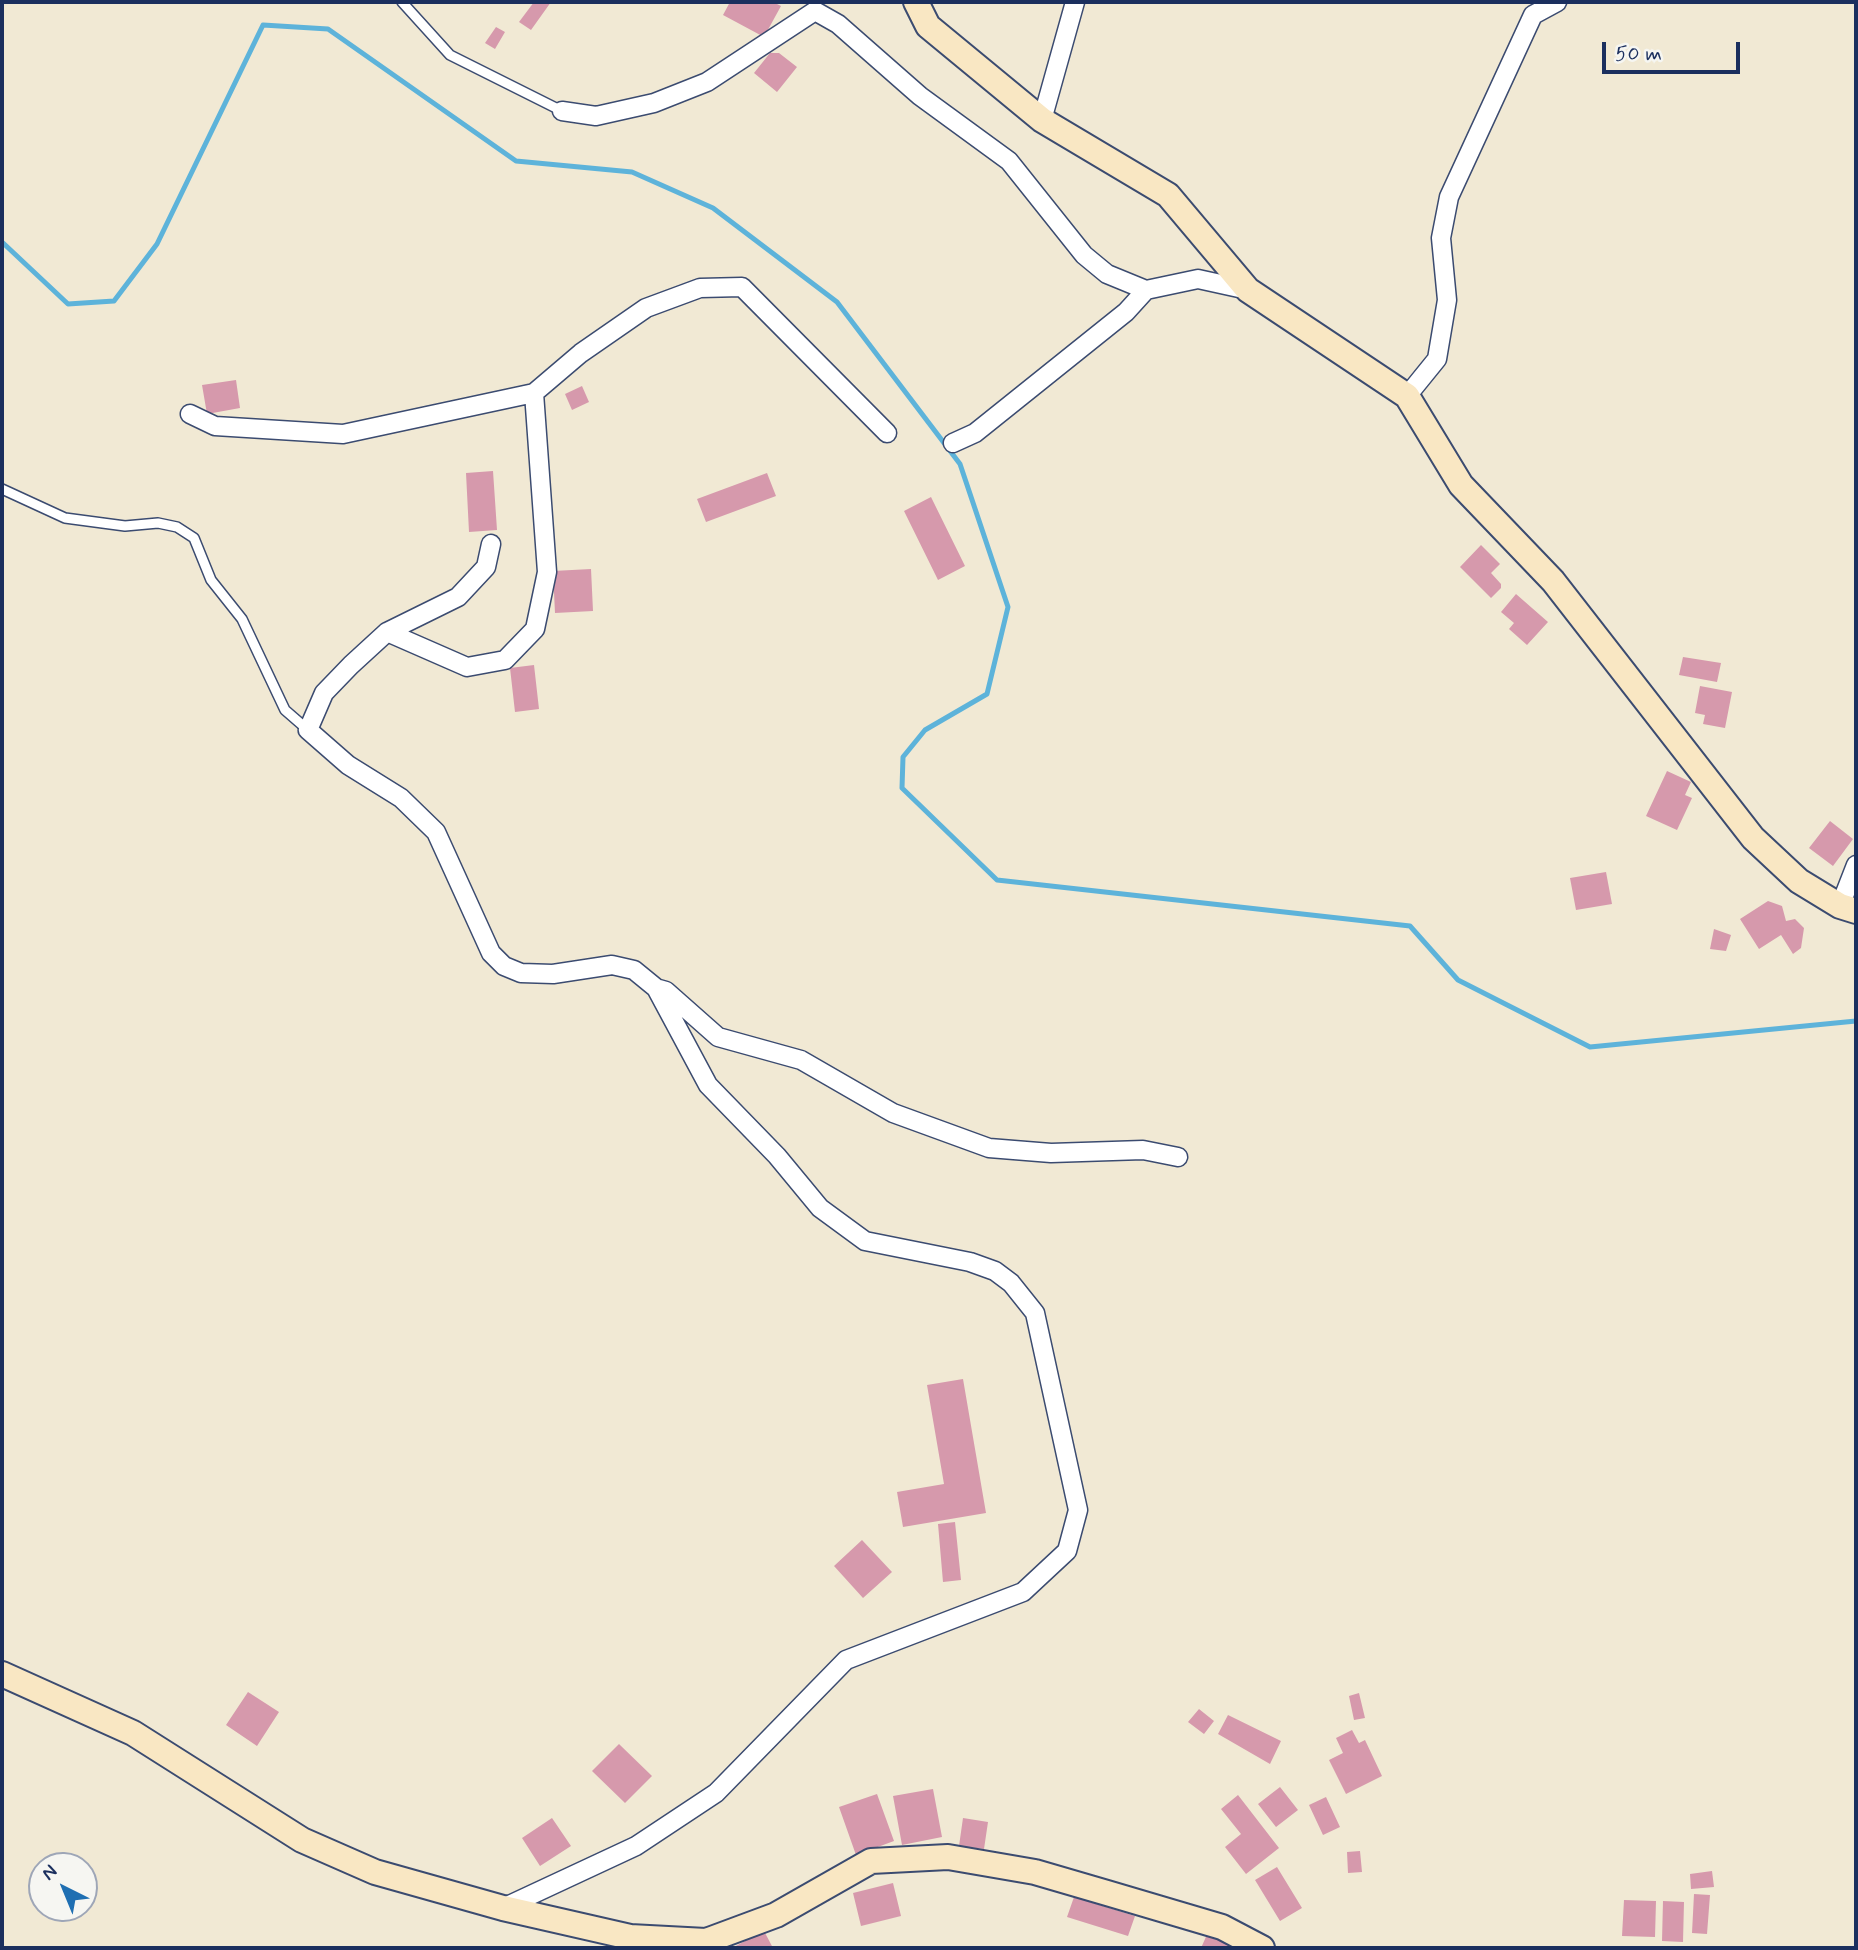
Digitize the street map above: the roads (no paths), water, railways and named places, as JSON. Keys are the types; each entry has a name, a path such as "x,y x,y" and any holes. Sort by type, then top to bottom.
{"street":[{"path":"916,2 928,26 1042,121 1168,195 1248,290 1407,397 1461,485 1553,581 1753,838 1799,881 1848,909 1856,865"},
{"path":"1042,121 1075,2"},
{"path":"1407,397 1437,359 1447,300 1441,238 1449,197 1533,15 1557,2"},
{"path":"562,111 596,116 665,99 707,82 815,11 838,24 920,96 1009,161 1084,255 1107,274 1146,290 1198,279 1248,290"},
{"path":"190,414 215,426 344,434 534,393 581,353 646,308 700,289 742,287 887,433"},
{"path":"953,443 985,424 1126,312 1146,290"},
{"path":"387,632 467,667 505,660 535,629 547,572 534,393"},
{"path":"491,544 486,566 458,597 387,632 324,693 308,730 348,765 401,798 436,832 491,953 504,966 521,973 554,974 612,965 634,971 656,988 667,991 718,1037 801,1060 893,1113 989,1148 1051,1153 1143,1150 1178,1157"},
{"path":"503,1908 636,1846 716,1793 846,1660 1023,1592 1067,1551 1078,1510 1035,1313 1011,1283 995,1271 970,1262 865,1241 820,1208 777,1156 708,1085 656,988"},
{"path":"2,1674 133,1732 302,1840 375,1872 503,1908 630,1937 706,1941 776,1915 871,1861 948,1857 1035,1872 1222,1927 1262,1948"}],"lane":[{"path":"402,2 450,55 562,111"},
{"path":"2,489 65,518 125,526 158,523 177,527 194,538 211,580 242,619 285,710 308,730"}],"waterway":[{"path":"2,242 68,304 114,301 157,244 263,25 328,29 516,161 632,172 713,208 837,302 960,464 1008,607 987,694 925,730 903,757 902,788 997,880 1410,926 1458,980 1590,1047 1856,1021"}]}
